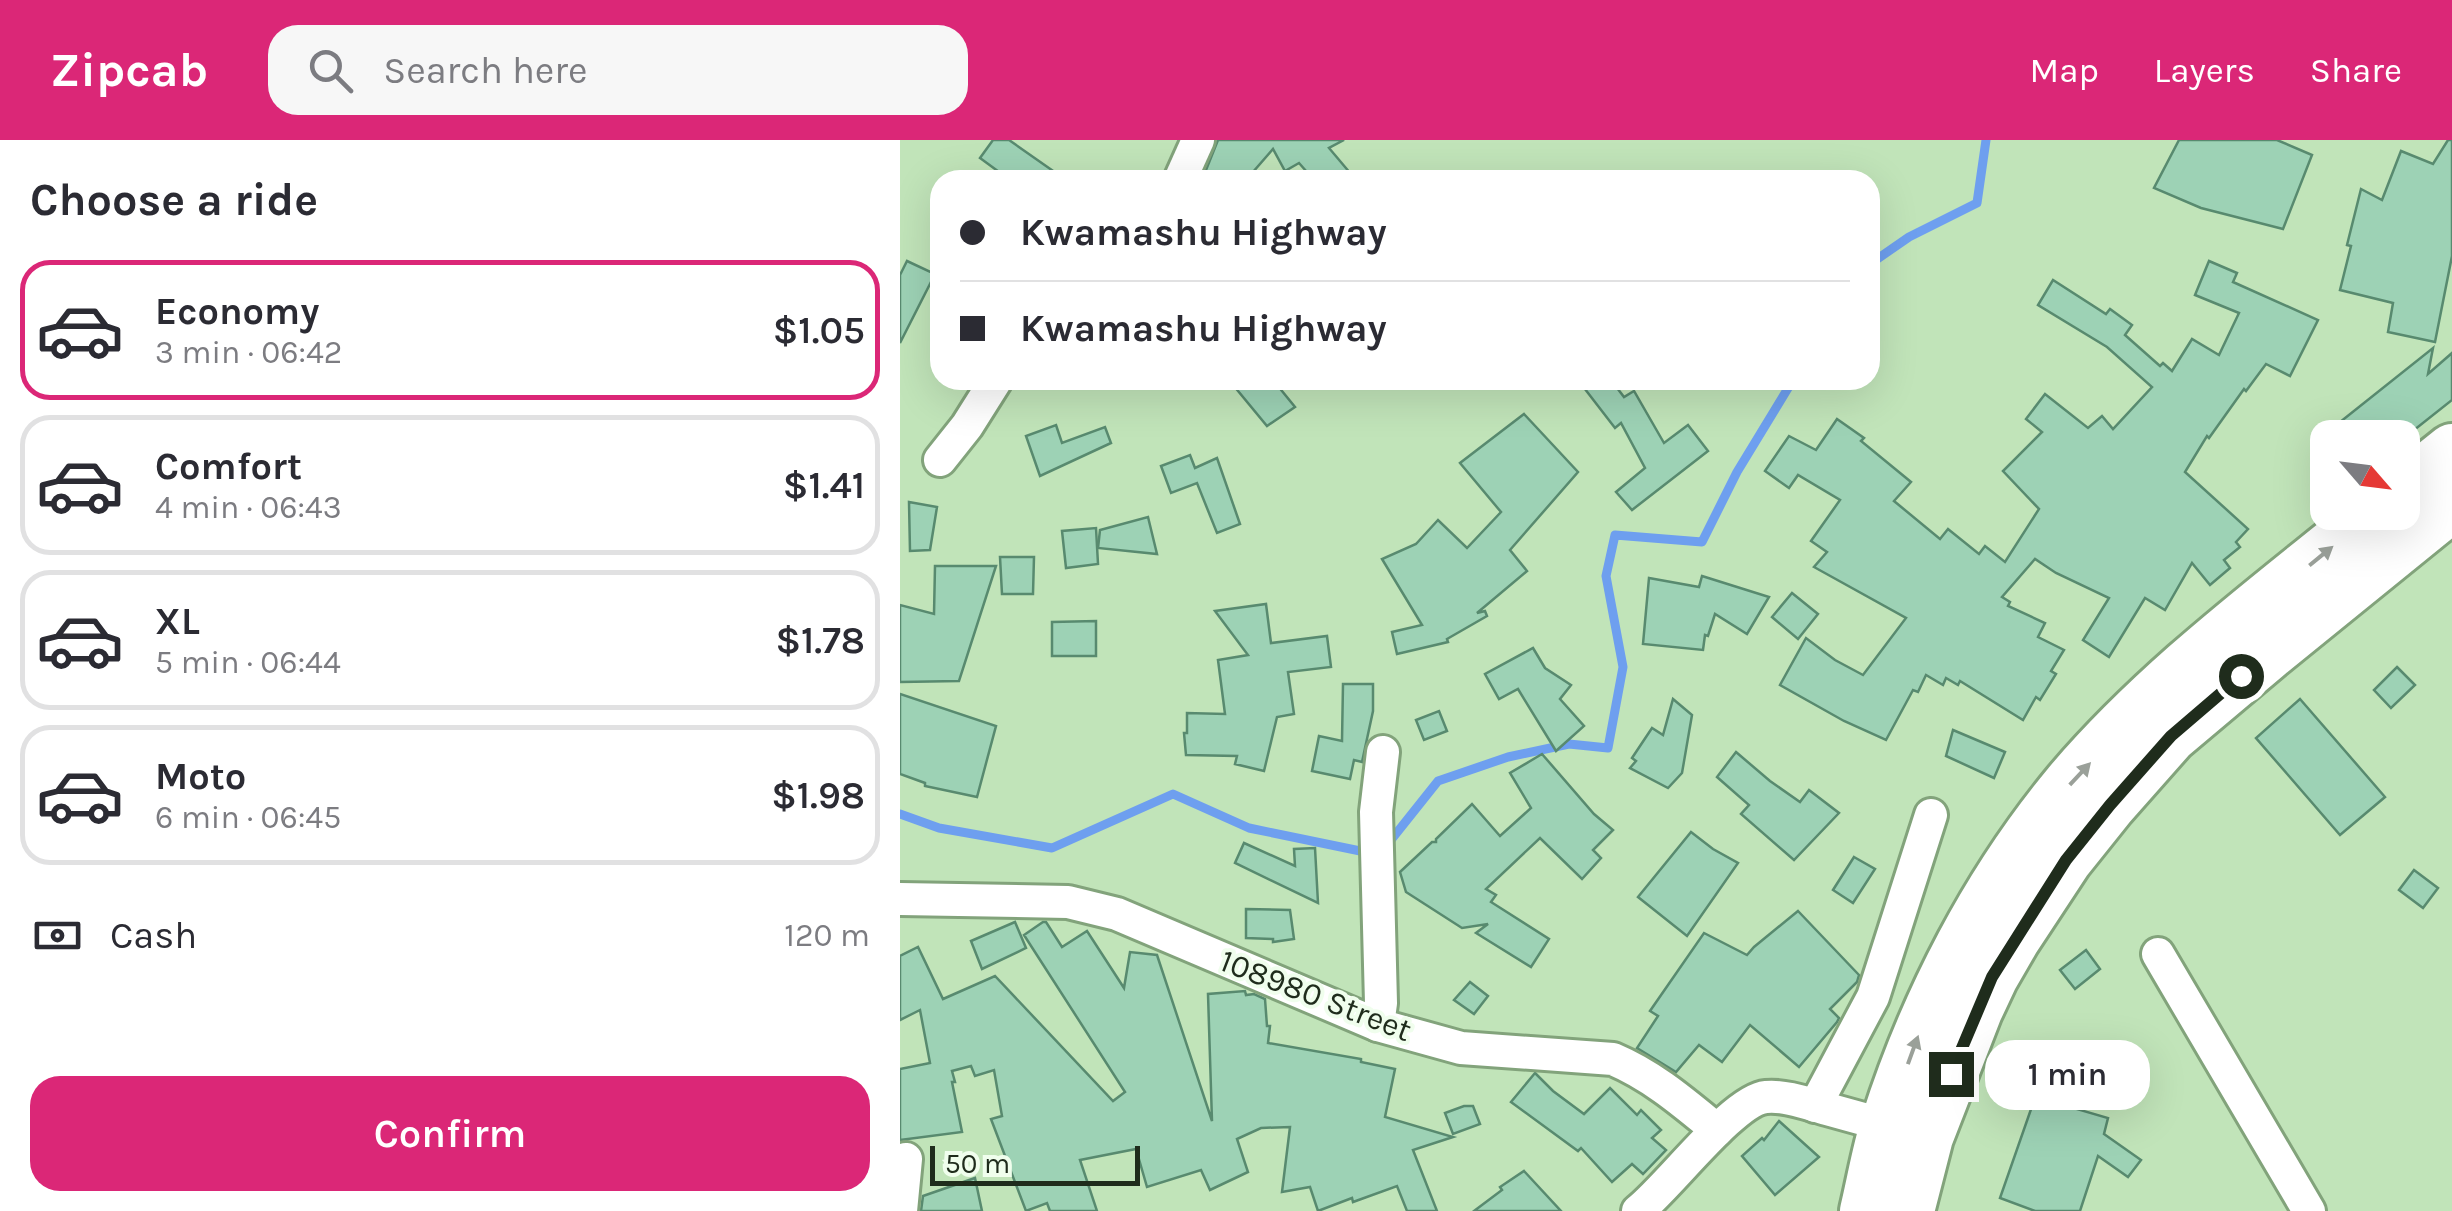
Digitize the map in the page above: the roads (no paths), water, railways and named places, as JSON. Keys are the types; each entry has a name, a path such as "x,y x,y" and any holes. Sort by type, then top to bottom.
{"main road":[{"path":"2420,476 2452,450"},
{"path":"1908,1211 1906,1131 1918,1037 1951,966 2008,866 2069,784 2178,674 2252,640 2452,505"},
{"path":"2252,640 2357,530"},
{"path":"1866,1211 1906,1131"}],"street":[{"path":"1184,170 1198,140"},
{"path":"940,460 968,426 990,390"},
{"path":"1378,1025 1381,1003 1376,812 1384,752"},
{"path":"1815,1106 1873,997 1931,814"},
{"name":"108980 Street","path":"900,899 1068,902 1118,914 1378,1025 1461,1048 1613,1059 1658,1083 1717,1130"},
{"path":"2158,954 2309,1211"},
{"path":"1638,1211 1717,1130 1760,1098 1815,1106 1906,1131"},
{"path":"901,1211 906,1159"},
{"path":"1678,1211 1680,1171"}],"waterway":[{"path":"1880,257 1909,237 1977,203 1986,140"},
{"path":"1387,845 1438,781 1508,757 1569,744 1608,748 1623,667 1606,576 1615,535 1702,542 1737,472 1787,390"},
{"path":"900,814 939,828 1052,848 1173,794 1249,828 1370,853"}]}
